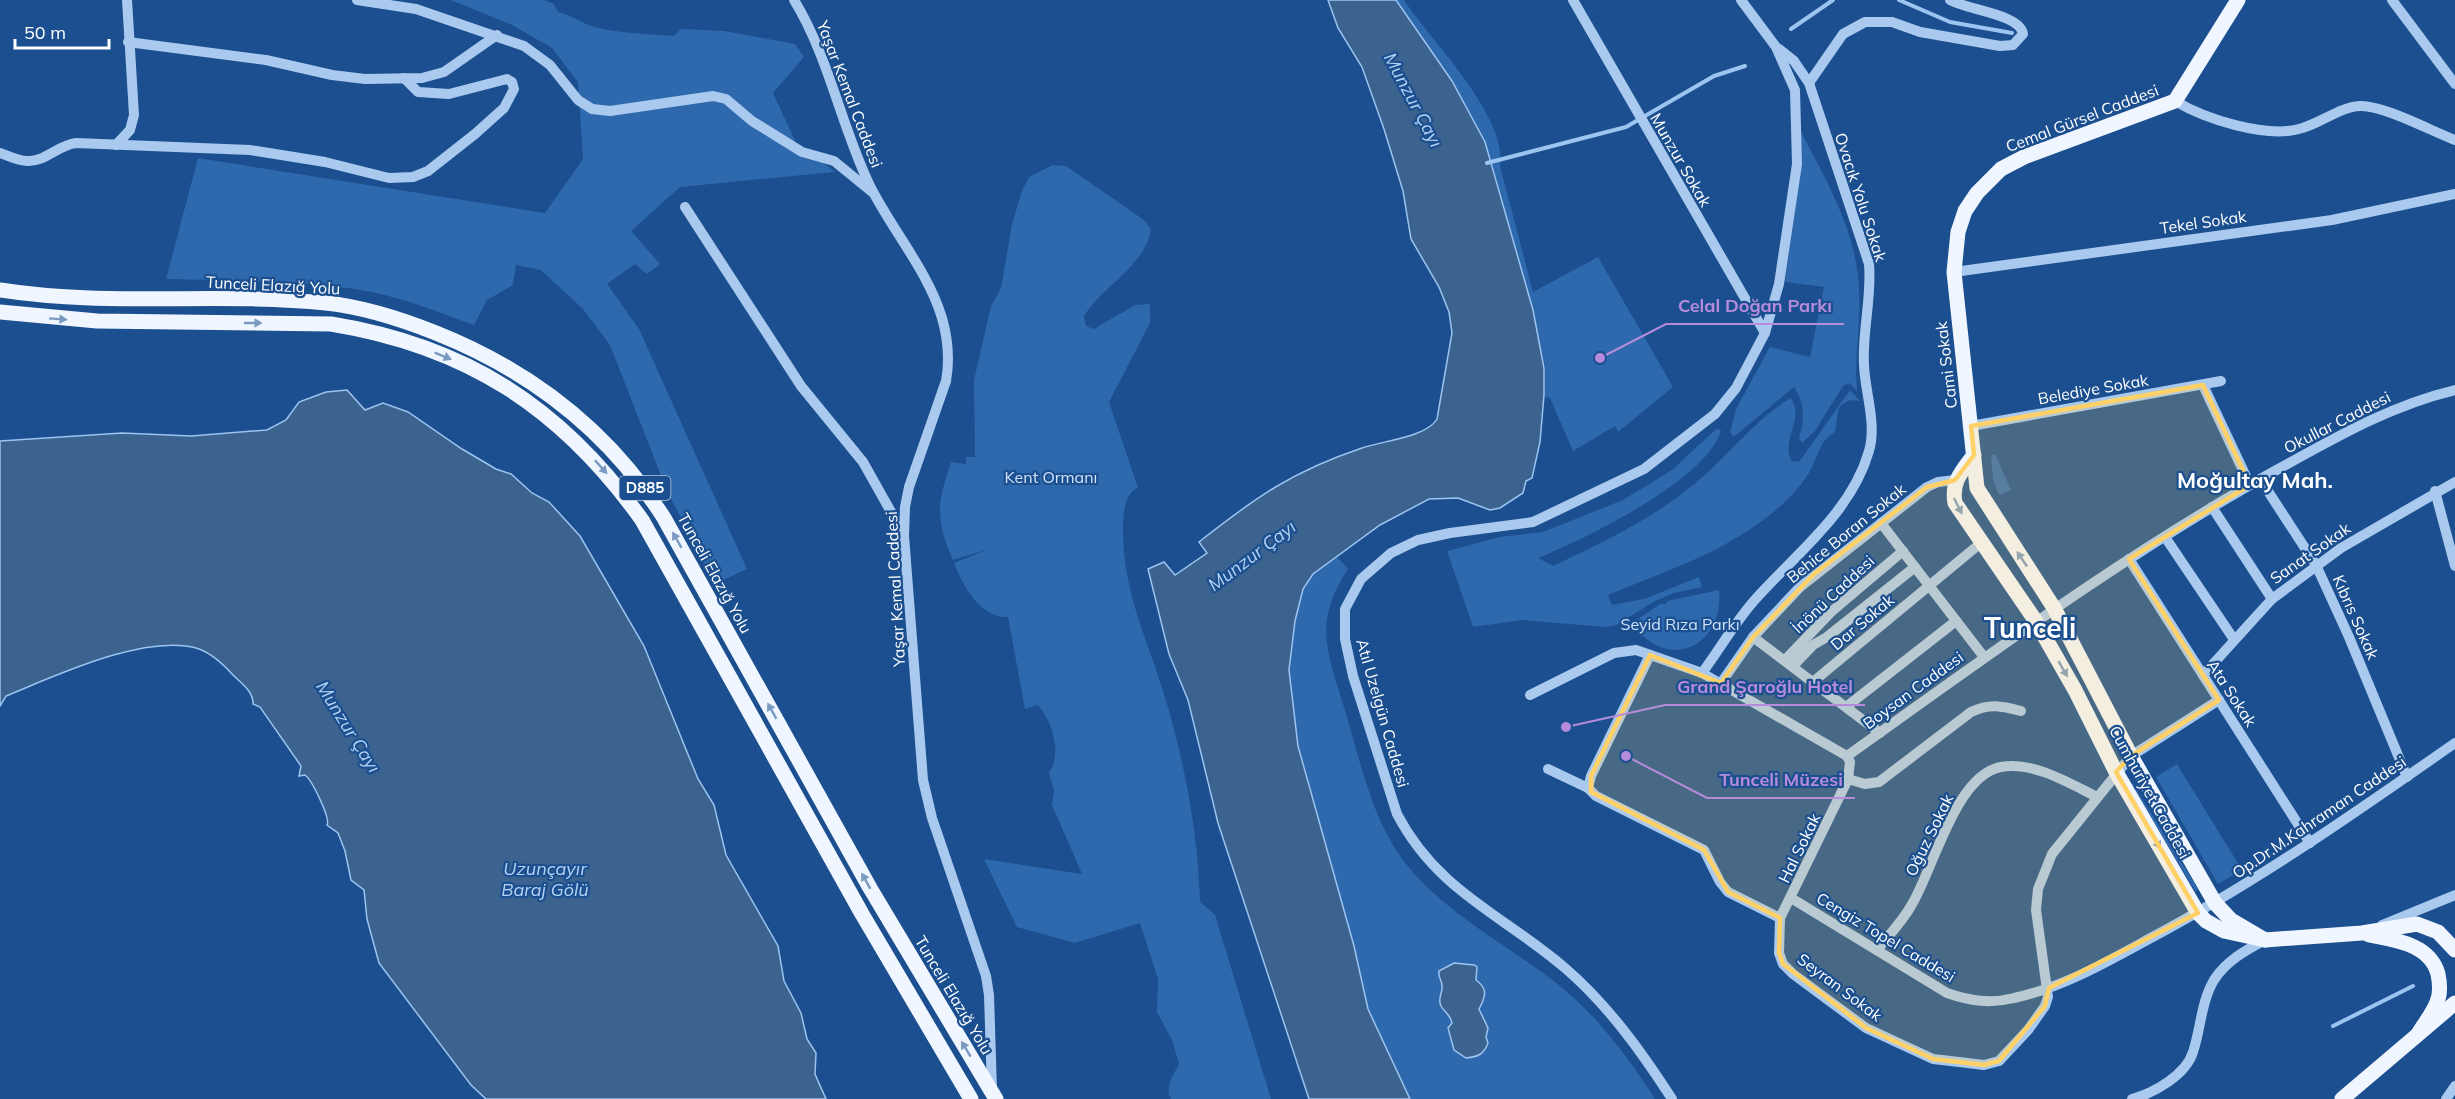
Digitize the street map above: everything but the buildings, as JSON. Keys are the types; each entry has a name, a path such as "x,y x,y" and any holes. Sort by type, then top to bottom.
{"main road":[{"name":"Cemal Gürsel Caddesi","path":"1954,272 1958,232 1965,212 1977,193 2001,169 2025,157 2175,101 2238,0"},
{"name":"Cami Sokak","path":"1954,272 1977,489 2054,608 2132,756 2215,903 2231,920 2265,940"},
{"name":"Tunceli Elazığ Yolu","path":"0,290 65,297 298,301 362,309 418,326 490,357 519,373 577,416 620,457 644,486 664,518 870,888 993,1097"},
{"name":"D885","path":"0,312 64,319 331,324 360,329 421,347 488,375 516,392 560,426 602,468 642,520 862,914 971,1099"},
{"path":"1955,480 1974,455"},
{"name":"Cumhuriyet Caddesi","path":"1955,480 1955,503 2035,620 2076,690 2116,772 2199,913 2224,931 2265,940 2362,933 2417,924 2438,932 2455,950"},
{"path":"2362,933 2411,945 2430,958 2436,970 2440,993 2437,1004 2418,1034"},
{"path":"2342,1099 2455,1004"}],"street":[{"path":"116,145 130,130 134,115 127,0"},
{"path":"357,0 416,9 497,35 542,58 588,108 610,111 719,97 731,103 752,122 802,152 834,161 875,195"},
{"name":"Yaşar Kemal Caddesi","path":"794,0 810,30 859,161 875,195 932,294 942,317 950,362 937,414 909,487 905,507 904,536 923,780 932,818 986,976 990,1005 993,1097"},
{"name":"Munzur Sokak","path":"1573,0 1765,333"},
{"path":"1741,0 1776,47"},
{"path":"1809,83 1843,34 1865,22 1892,22 1920,32 2000,46 2013,45 2023,34 2020,25 2013,20 1978,12 1950,0"},
{"path":"2398,2 2455,84"},
{"path":"128,42 266,60 332,75 422,78 444,72 497,35"},
{"name":"Atıl Uzelgün Caddesi","path":"1672,1099 1635,1043 1587,989 1564,967 1458,891 1435,870 1406,830 1388,786 1353,676 1345,639 1345,609 1361,579 1375,564 1400,549 1436,535 1533,522 1658,460 1697,430 1725,402 1741,380 1765,333 1779,284 1797,164 1795,90 1776,47"},
{"name":"Ovacık Yolu Sokak","path":"1702,673 1752,603 1845,502 1861,475 1870,450 1871,435 1864,366 1864,330 1871,282 1869,264 1809,83 1794,61 1776,47"},
{"path":"0,153 32,161 68,144 250,150 325,162 389,178 413,177 428,171 475,135 504,108 514,88 512,82 507,79 449,94 418,92 404,78"},
{"path":"2175,101 2212,118 2279,130 2298,129 2362,106 2383,111 2455,140"},
{"name":"Tekel Sokak","path":"1954,272 2332,220 2455,194"},
{"path":"685,207 801,386 863,462 904,536"},
{"name":"Belediye Sokak","path":"1971,426 2221,381"},
{"name":"Kıbrıs Sokak","path":"2203,385 2255,482 2316,566 2407,777"},
{"name":"Okullar Caddesi","path":"2054,608 2128,559 2255,482 2380,415 2455,390"},
{"name":"Behice Boran Sokak","path":"1721,683 1753,637 1814,574 1930,486 1955,480"},
{"name":"Sanat Sokak","path":"2203,675 2233,638 2272,599 2316,566 2435,491 2455,482"},
{"path":"2435,491 2455,566"},
{"path":"2212,507 2272,599"},
{"path":"1881,523 1984,657"},
{"path":"2165,537 2233,638"},
{"name":"Dar Sokak","path":"1814,681 1983,542"},
{"name":"İnönü Caddesi","path":"1789,663 1831,612 1903,551"},
{"name":"Ata Sokak","path":"2128,559 2310,843"},
{"name":"İnönü Caddesi","path":"1789,663 1827,637 1915,567"},
{"name":"Boysan Caddesi","path":"1847,756 2054,608"},
{"path":"1846,707 1956,621"},
{"path":"1753,637 1880,733"},
{"path":"1530,695 1614,653 1636,650 1702,673 1847,756"},
{"path":"1588,788 1591,776 1650,655"},
{"path":"2049,988 2036,927 2038,890 2052,854 2116,772 2132,756 2219,700"},
{"path":"1848,779 1865,784 1879,782 1971,712 1984,706 1994,704 2021,711"},
{"name":"Op.Dr.M.Kahraman Caddesi","path":"2199,913 2310,843 2455,743"},
{"name":"Hal Sokak","path":"1780,918 1848,779 1850,762 1847,756"},
{"name":"Oğuz Sokak","path":"1877,950 1911,906 1961,800 1988,771 2001,767 2035,770 2097,797"},
{"path":"1548,769 1588,788 1596,796 1704,850 1720,882 1728,892 1780,918"},
{"path":"2362,933 2455,895"},
{"name":"Cengiz Topel Caddesi","path":"1791,898 1947,993 1968,1001 2013,999 2049,988 2122,954 2199,913"},
{"name":"Seyran Sokak","path":"1780,918 1779,953 1783,964 1793,974 1866,1028 1933,1059 1984,1065 1999,1061 2014,1048 2045,1006 2049,988"},
{"path":"2132,1099 2164,1085 2187,1063 2193,1053 2200,1019 2214,981 2233,959 2265,940"},
{"path":"2446,1099 2455,1086"}],"highlighted area":[{"path":"2203,385 2250,485 2129,559 2219,700 2131,756 2116,772 2198,913 2049,988 2045,1006 1999,1061 1984,1065 1933,1059 1866,1028 1783,964 1779,953 1780,918 1728,892 1704,850 1591,792 1591,776 1650,655 1721,683 1753,637 1814,574 1927,487 1955,480 1974,455 1971,426"}],"green space":[{"path":"451,0 544,0 554,4 558,12 594,27 629,33 674,36 681,29 724,31 795,44 804,57 773,93 803,158 824,163 835,172 680,187 631,231 660,264 647,274 635,264 607,284 639,329 747,569 715,584 667,491 610,345 583,309 541,270 516,265 513,285 487,300 474,325 400,299 355,289 284,282 166,279 198,158 545,213 583,159 578,82 552,48 512,25"},
{"path":"1396,0 1404,0 1448,57 1480,102 1492,125 1499,146 1500,166 1533,292 1598,257 1673,387 1618,432 1615,426 1573,451 1550,398 1545,397 1545,368 1533,310 1484,140 1452,81"},
{"path":"1797,124 1846,225 1857,268 1859,290 1857,391 1849,383 1843,386 1815,431 1802,443 1799,438 1803,412 1794,387 1736,435 1733,436 1730,432 1736,409 1770,347 1810,357 1824,287 1785,282 1792,223"},
{"name":"Kent Ormanı","path":"1053,165 1066,166 1144,220 1151,229 1141,254 1084,316 1086,326 1094,329 1135,305 1150,304 1150,323 1109,402 1138,488 1127,500 1123,520 1125,560 1136,610 1171,716 1189,795 1200,902 1215,915 1271,1099 1171,1099 1169,1086 1179,1064 1172,1040 1157,1012 1158,979 1140,923 1075,943 1017,927 984,859 1082,874 1052,805 1054,791 1049,773 1053,765 1055,747 1052,729 1038,705 1025,709 1008,617 989,612 974,599 954,563 989,549 953,560 943,533 940,511 943,489 951,462 966,464 966,457 975,457 974,380 991,306 1001,288 1012,224 1022,191 1029,177"},
{"path":"1850,390 1860,401 1849,400 1839,407 1835,432 1823,443 1801,485 1771,514 1728,543 1705,555 1608,595 1612,605 1644,599 1699,577 1702,587 1674,593 1655,601 1616,625 1605,627 1522,620 1473,627 1447,551 1500,537 1543,532 1623,500 1672,470 1716,429 1721,430 1712,449 1694,468 1670,487 1613,523 1538,558 1553,566 1623,531 1673,501 1714,467 1764,417 1791,398 1795,406 1795,414 1789,454 1792,461 1799,462"},
{"path":"1995,454 2011,490 1999,495 1993,480 1991,455"},
{"path":"1336,556 1348,569 1330,605 1326,637 1329,653 1366,784 1390,839 1416,876 1434,893 1570,994 1622,1051 1655,1099 1410,1099 1368,1009 1354,946 1298,746 1290,695 1289,670 1295,621 1303,589 1313,574"},
{"name":"Seyid Rıza Parkı","path":"1719,590 1716,618 1702,640 1692,646 1680,650 1666,649 1649,641 1631,624 1660,604 1666,604 1667,601"},
{"path":"2177,764 2242,870 2218,884 2156,777"},
{"path":"2133,784 2198,889 2196,892 2131,785"}],"water":[{"name":"Munzur Çayı","path":"1328,0 1396,0 1452,81 1485,142 1533,310 1544,368 1540,442 1532,478 1526,481 1523,493 1500,508 1490,510 1458,498 1429,499 1380,525 1313,574 1303,589 1295,621 1289,670 1298,746 1354,946 1368,1009 1410,1099 1309,1099 1218,823 1188,700 1169,654 1148,569 1164,562 1175,575 1207,553 1199,542 1276,487 1315,466 1338,457 1424,430 1437,419 1452,333 1449,312 1439,287 1411,239 1403,191 1384,129 1362,67 1338,28"},
{"name":"Uzunçayır Baraj Gölü","path":"347,390 365,410 383,403 408,412 462,449 496,469 511,474 532,493 549,502 580,536 644,646 698,779 714,805 726,855 778,946 784,981 801,1013 807,1039 816,1053 815,1074 826,1099 486,1099 471,1085 379,963 367,919 364,890 351,880 345,851 338,833 327,825 324,808 316,791 305,775 299,776 301,766 260,707 253,704 249,692 216,659 196,648 175,645 126,652 74,668 6,696 0,706 0,441 122,433 191,436 267,430 286,420 299,402 326,392"},
{"path":"1454,963 1477,967 1476,980 1484,990 1479,1009 1488,1028 1486,1037 1488,1043 1485,1050 1470,1058 1454,1050 1448,1028 1452,1023 1440,1003 1442,984 1439,971"}],"waterway":[{"path":"1791,29 1833,0"},
{"path":"1899,0 1950,22 2012,33"},
{"path":"1487,163 1626,127 1714,76 1745,66"},
{"path":"2333,1026 2413,986"}],"place":[{"name":"Celal Doğan Parkı","path":"1600,358"},
{"name":"Grand Şaroğlu Hotel","path":"1566,727"},
{"name":"Tunceli Müzesi","path":"1626,756"}],"district":[{"name":"Moğultay Mah.","path":"2255,480"},
{"name":"Tunceli","path":"2030,628"}]}
